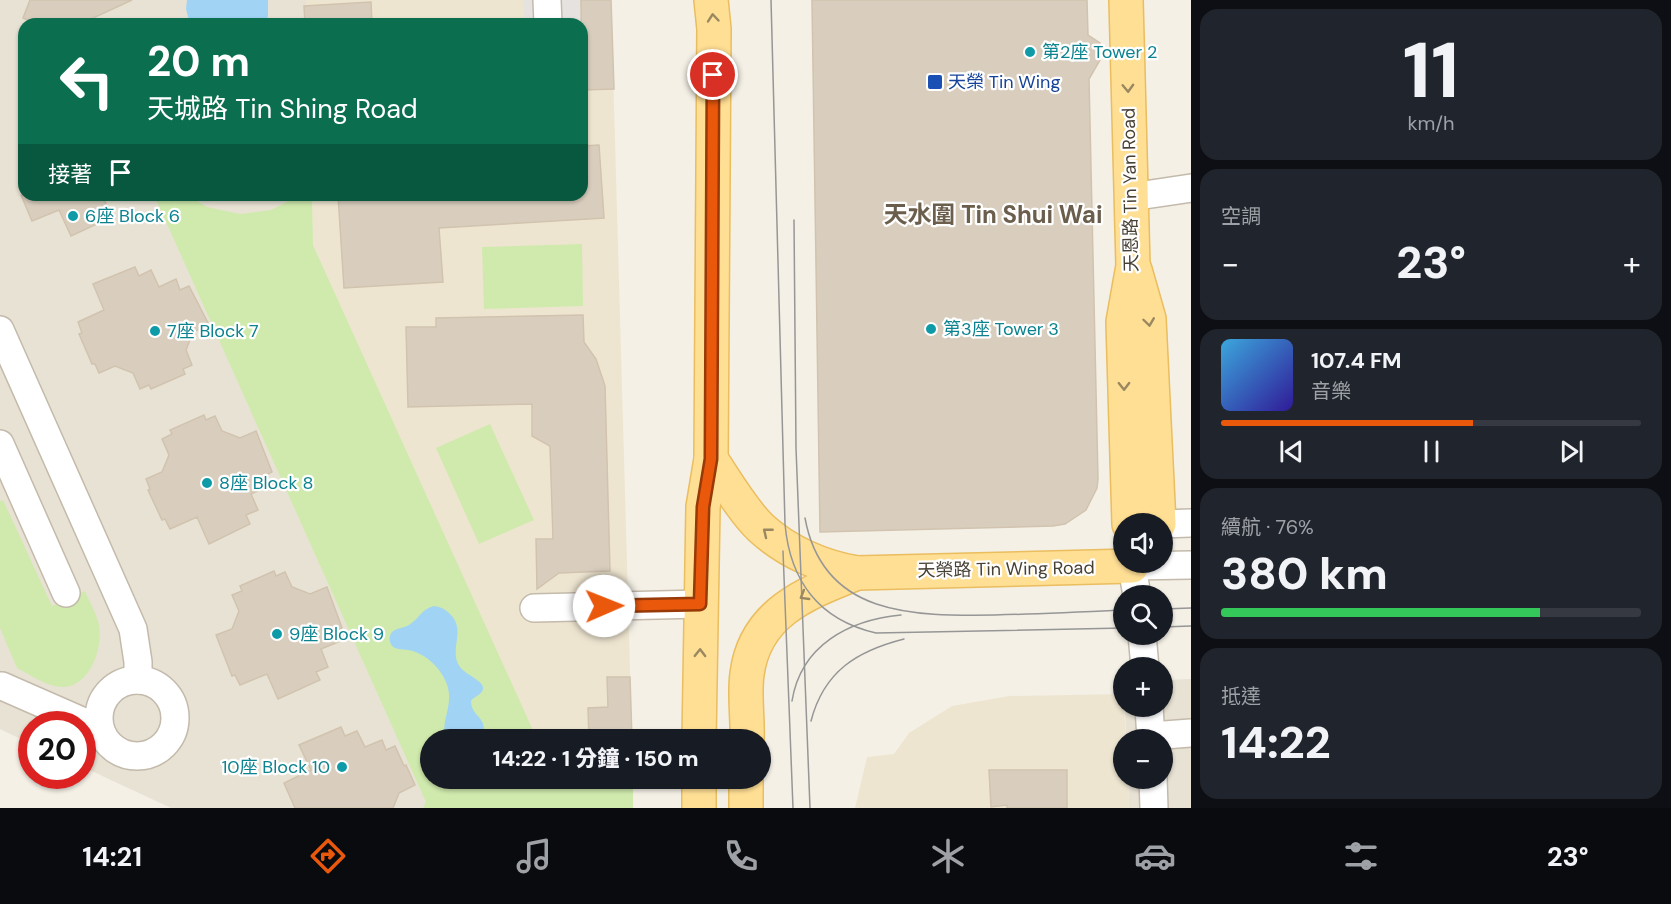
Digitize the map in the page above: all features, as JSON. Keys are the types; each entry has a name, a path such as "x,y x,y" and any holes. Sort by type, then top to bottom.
{"main road":[{"path":"699,729 703,507 711,459 714,41 711,0"},
{"name":"天恩路 Tin Yan Road","path":"1129,513 1123,322 1133,266 1130,10"},
{"path":"1133,266 1149,319 1160,513"},
{"name":"天榮路 Tin Wing Road","path":"711,459 760,527 783,546 822,564 857,573 1133,575"},
{"name":"天榮路 Tin Wing Road","path":"747,729 747,677 754,644 765,628 784,609 809,592 857,573"},
{"path":"699,789 699,808"},
{"path":"746,808 747,789"}],"street":[{"path":"547,0 548,18"},
{"path":"1131,197 1191,188"},
{"path":"0,330 133,629 138,680"},
{"path":"0,444 66,593"},
{"path":"1173,524 1191,523"},
{"name":"天榮路 Tin Wing Road","path":"1133,575 1191,565"},
{"path":"534,608 700,604"},
{"path":"138,680 149,682 160,688 168,697 175,719 173,731 158,750 148,755 136,756 124,754 105,740 100,729 99,717 106,695 115,687 138,680"},
{"path":"2,686 100,729"},
{"path":"1173,735 1191,733"},
{"path":"1153,789 1154,808"}],"shaded area":[{"path":"0,0 306,0 307,18 18,18 18,201 312,201 313,245 532,729 420,729 420,789 633,789 633,808 171,808 96,773 96,711 18,711 18,738 0,729"},
{"path":"306,0 611,0 632,729 532,729 313,245 312,201 588,201 588,18 307,18"},
{"path":"523,0 581,0 582,18 524,18"},
{"path":"1191,679 1191,808 1129,808 1128,789 1173,789 1173,729 1126,729 1125,717 1173,717 1173,680"},
{"path":"1113,694 1113,717 1125,717 1125,729 1113,729 1113,789 1128,789 1129,808 855,808 867,757 894,754 909,733 952,706 1009,696"}],"green space":[{"path":"157,201 197,201 207,207 240,214 271,210 288,201 312,201 313,245 532,729 420,729 420,789"},
{"path":"582,244 583,306 484,309 482,247"},
{"path":"490,424 534,520 479,544 436,448"},
{"path":"3,500 52,606 85,591 97,617 100,630 94,662 82,680 74,685 58,687 17,668 0,628 0,501"},
{"path":"420,789 633,789 633,808 423,808 426,802"}],"water":[{"path":"187,0 268,0 267,18 188,18"},
{"path":"434,606 441,608 455,620 456,654 460,667 483,685 482,692 471,701 484,729 444,729 449,690 437,667 424,656 413,651 395,648 390,643 392,632 412,623 426,609"}],"building":[{"path":"30,0 132,0 93,18 23,18"},
{"path":"581,0 611,0 614,89 588,90 588,18 581,18"},
{"path":"812,0 1087,0 1088,35 1100,43 1100,60 1089,79 1098,479 1097,488 1086,510 1065,524 820,532"},
{"path":"371,2 372,18 305,18 304,6"},
{"path":"599,145 604,218 439,228 443,282 344,288 338,201 588,201 588,146"},
{"name":"6座 Block 6","path":"24,201 105,201 112,217 71,236 59,210 32,221"},
{"name":"7座 Block 7","path":"135,267 139,276 151,270 159,287 176,279 180,290 189,286 209,325 193,332 186,350 192,365 183,369 185,374 151,389 149,385 140,389 133,373 115,366 99,373 95,364 92,364 79,334 82,333 78,322 104,310 93,284"},
{"path":"583,315 584,342 596,359 605,386 610,571 559,573 537,589 536,539 553,539 550,446 532,436 532,404 408,407 406,327 436,327 436,318"},
{"name":"8座 Block 8","path":"204,415 206,420 215,416 222,431 240,438 256,431 272,472 264,476 268,486 251,494 258,510 246,515 250,524 209,544 197,517 170,529 165,519 162,520 148,490 150,489 146,479 162,472 169,455 162,439 172,434 170,430"},
{"name":"9座 Block 9","path":"274,571 276,576 285,572 292,587 310,594 327,587 342,628 334,632 338,642 321,649 328,667 316,672 320,680 278,699 267,674 240,685 235,675 232,676 216,635 232,629 239,611 232,595 242,591 240,586"},
{"path":"607,677 630,677 632,729 589,729 588,708 608,707"},
{"name":"10座 Block 10","path":"341,727 345,736 357,731 365,747 382,740 386,750 395,746 415,785 399,793 393,808 295,808 284,783 311,770 299,745"},
{"path":"989,770 1067,770 1067,808 1007,808 1007,805 991,807"}],"tram line":[{"path":"771,0 785,524 793,563 801,580 823,608 856,627 876,633 1113,628"},
{"path":"794,220 796,448 810,808"},
{"path":"805,518 815,551 831,575 852,592 876,604 904,611 964,615 1113,610"},
{"path":"783,551 793,808"},
{"path":"1173,609 1191,608"},
{"path":"792,701 797,681 806,665 817,650 830,639 863,623 901,615"},
{"path":"1173,627 1191,626"},
{"path":"811,721 824,689 845,666 871,650 904,639"}],"place":[{"name":"第2座 Tower 2","path":"1030,52"},
{"name":"天榮 Tin Wing","path":"935,82"},
{"name":"6座 Block 6","path":"73,216"},
{"name":"第3座 Tower 3","path":"931,329"},
{"name":"7座 Block 7","path":"155,331"},
{"name":"8座 Block 8","path":"207,483"},
{"name":"9座 Block 9","path":"277,634"},
{"name":"10座 Block 10","path":"342,767"}],"district":[{"name":"天水圍 Tin Shui Wai","path":"993,215"}],"route":[{"path":"604,606 700,604 703,507 711,459 713,75"}]}
